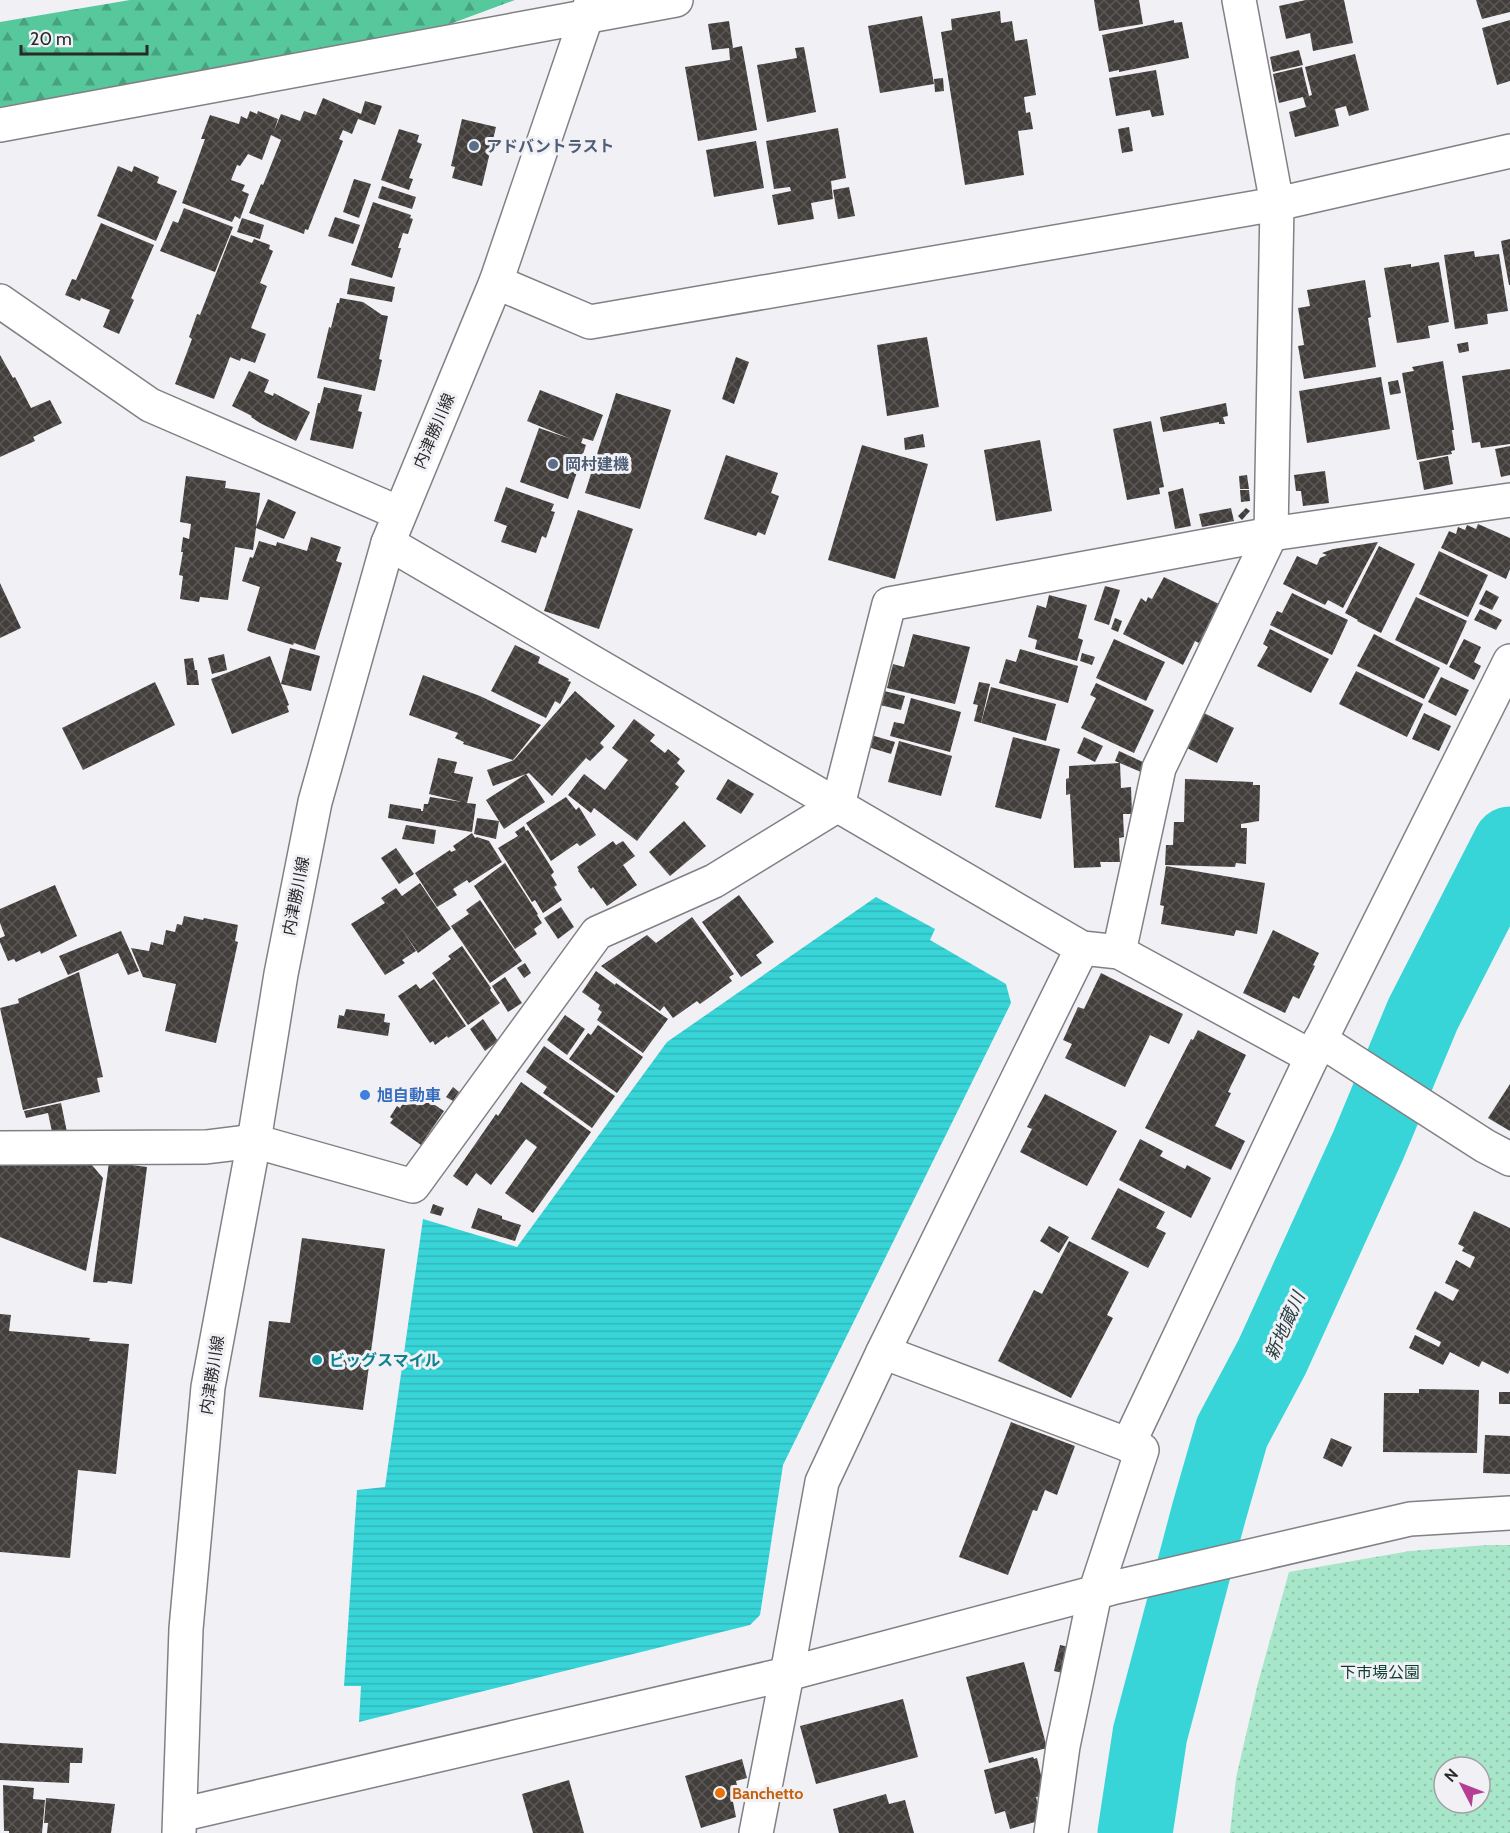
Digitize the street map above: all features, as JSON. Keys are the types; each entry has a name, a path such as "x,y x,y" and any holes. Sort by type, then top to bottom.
{"street":[{"path":"0,125 589,8 676,0"},
{"path":"1119,952 1159,768 1271,534 1276,204 1239,0"},
{"name":"内津勝川線","path":"180,1824 186,1629 208,1388 254,1141 281,974 315,802 388,543 496,282 589,8"},
{"path":"496,282 590,322 1276,204 1510,151"},
{"path":"0,301 150,405 399,513"},
{"path":"0,1148 206,1147 254,1141 413,1186 597,933 714,881 838,805 889,604 1271,534 1510,500"},
{"path":"388,543 1082,948 1119,952 1316,1048 1510,1160"},
{"path":"1128,1445 1316,1048 1510,661"},
{"path":"756,1833 788,1674 822,1482 883,1352 1082,948"},
{"path":"883,1352 1142,1450 1063,1746 1051,1833"},
{"path":"180,1824 788,1674 1103,1590 1410,1519 1510,1513"}],"green space":[{"path":"130,0 515,0 415,37 0,107 0,22"},
{"name":"下市場公園","path":"1510,1545 1510,1833 1230,1833 1236,1778 1258,1683 1289,1572 1410,1551"}],"water":[{"path":"876,897 935,929 930,940 1006,984 1011,1003 783,1465 760,1615 750,1625 359,1722 361,1686 344,1686 357,1490 385,1487 423,1219 517,1247 667,1042"}],"building":[{"path":"1094,0 1139,0 1143,24 1099,31"},
{"path":"1306,0 1344,0 1353,43 1313,51 1310,33 1286,39 1279,6"},
{"path":"1476,0 1510,0 1510,12 1482,19"},
{"path":"1000,11 1001,23 1012,21 1015,41 1027,39 1036,95 1024,97 1026,113 1030,112 1033,129 1018,131 1024,175 965,185 941,32 952,30 951,19"},
{"path":"922,16 934,84 880,93 868,26"},
{"path":"1174,20 1174,23 1182,22 1189,58 1109,72 1102,35"},
{"path":"1510,20 1510,81 1497,85 1482,28"},
{"path":"729,21 733,48 742,46 757,130 698,141 685,67 730,60 729,48 712,50 708,24"},
{"path":"804,47 816,112 767,122 757,65 797,58 795,48"},
{"path":"1299,50 1303,65 1273,72 1270,57"},
{"path":"1355,54 1369,110 1349,116 1346,106 1335,109 1339,126 1295,137 1289,112 1306,107 1303,97 1279,103 1273,74 1302,67 1309,96 1312,95 1305,67"},
{"path":"1156,70 1164,115 1152,117 1150,110 1116,116 1109,78"},
{"path":"943,78 944,91 935,92 934,79"},
{"path":"323,98 361,114 365,101 382,106 375,125 358,119 352,134 343,130 339,139 343,141 308,230 305,229 304,234 249,213 281,140 271,135 262,160 248,154 240,166 237,165 231,180 245,185 242,191 249,194 240,219 235,216 232,222 182,203 205,139 201,139 210,115 239,124 241,116 247,119 250,111 257,114 258,111 278,119 274,131 281,114 300,121 304,111 316,115"},
{"name":"アドバントラスト","path":"462,119 496,127 482,186 452,178 455,167 451,166"},
{"path":"1129,127 1133,151 1122,153 1118,129"},
{"path":"838,128 846,178 831,181 833,199 811,203 814,219 778,225 772,195 791,191 790,187 774,189 766,141"},
{"path":"399,129 419,135 417,142 422,144 409,178 413,179 409,190 381,180"},
{"path":"756,141 764,188 714,197 706,150"},
{"path":"118,166 132,172 134,166 159,177 157,183 177,191 156,241 97,216"},
{"path":"354,179 371,184 359,218 343,212"},
{"path":"382,186 416,197 412,209 378,198"},
{"path":"849,187 855,216 838,219 833,190"},
{"path":"373,202 411,215 410,218 413,219 408,234 403,233 392,278 351,265"},
{"path":"184,208 233,227 215,272 160,251 173,221 178,223"},
{"path":"335,217 360,225 353,244 328,236"},
{"path":"242,218 264,225 260,239 237,232"},
{"path":"101,223 154,245 131,298 134,300 119,334 103,327 110,310 81,298 80,301 65,295 72,279 76,280"},
{"path":"231,235 252,243 254,239 270,245 269,249 273,251 260,283 267,286 251,328 266,334 255,363 230,357 214,399 175,384 192,339 189,337 197,314 200,315"},
{"path":"1510,239 1510,285 1509,285 1501,241"},
{"path":"1474,251 1475,257 1499,254 1508,311 1487,314 1488,324 1455,329 1444,255"},
{"path":"1439,262 1449,322 1428,326 1430,338 1397,343 1384,268 1411,264 1411,267"},
{"path":"350,278 395,287 392,302 347,294"},
{"path":"1365,280 1376,367 1304,379 1298,346 1304,345 1298,308 1310,306 1307,290"},
{"path":"340,298 363,302 382,315 388,316 375,391 317,378 329,327 331,328"},
{"path":"927,337 939,407 887,416 877,345"},
{"path":"1468,342 1469,351 1459,353 1457,344"},
{"path":"0,355 13,378 15,377 31,408 50,400 62,423 33,437 35,441 0,457"},
{"path":"736,357 749,362 734,404 722,399"},
{"path":"1443,361 1455,450 1451,451 1452,454 1417,460 1402,373 1414,371 1412,367"},
{"path":"1510,369 1510,444 1481,448 1480,442 1472,443 1462,376"},
{"path":"249,371 269,380 264,392 273,396 274,393 310,412 296,441 232,406"},
{"path":"1381,377 1390,429 1307,443 1299,391"},
{"path":"1398,380 1401,393 1390,395 1388,382"},
{"path":"324,387 362,395 358,411 362,412 353,449 310,440"},
{"path":"540,390 603,415 593,441 583,438 581,443 586,445 568,499 520,482 539,428 571,439 527,421"},
{"path":"616,393 671,410 640,509 585,493"},
{"path":"1226,403 1228,416 1223,417 1225,424 1219,424 1219,422 1163,432 1160,417"},
{"path":"1151,421 1164,487 1159,488 1160,494 1127,500 1113,429"},
{"path":"923,434 925,447 905,450 904,438"},
{"path":"1040,440 1052,511 996,521 984,450"},
{"path":"862,445 928,464 895,579 828,560"},
{"path":"1510,446 1510,475 1501,477 1495,449"},
{"path":"726,455 778,473 771,493 779,496 765,535 758,532 756,536 704,519"},
{"path":"1448,456 1453,484 1424,490 1419,462"},
{"path":"1325,471 1329,503 1303,506 1301,491 1296,491 1294,475"},
{"path":"1247,475 1249,489 1240,489 1239,476"},
{"path":"186,476 226,481 225,488 260,493 256,527 268,499 296,512 284,539 256,528 253,550 235,547 228,600 200,597 199,602 180,599 183,576 179,575 183,537 189,539 191,524 180,522"},
{"path":"506,487 554,504 551,511 555,512 546,538 542,536 536,553 501,542 507,526 494,521"},
{"path":"1183,488 1191,526 1175,529 1168,492"},
{"path":"1240,490 1249,490 1250,501 1241,502"},
{"path":"1231,508 1234,521 1202,527 1199,514"},
{"path":"1246,508 1250,511 1242,520 1238,516"},
{"path":"578,510 633,529 599,629 544,611"},
{"path":"1478,524 1510,538 1510,569 1506,579 1441,548 1449,531 1456,534 1458,527 1465,530 1467,525 1476,529"},
{"path":"311,537 341,547 336,561 342,563 315,650 247,630 260,587 242,581 250,557 253,558 259,541 276,546 277,542 307,551"},
{"path":"1378,542 1343,608 1328,600 1325,605 1283,584 1297,556 1317,565 1320,558 1327,555 1322,553 1333,549"},
{"path":"1379,546 1415,564 1381,633 1345,613"},
{"path":"1439,551 1488,575 1468,617 1419,594"},
{"path":"1164,577 1219,604 1199,643 1195,641 1183,665 1123,634 1141,598 1146,602 1148,597 1152,599"},
{"path":"0,583 21,628 0,638"},
{"path":"1105,586 1120,590 1109,625 1094,620"},
{"path":"1486,590 1499,597 1492,610 1479,604"},
{"path":"1292,593 1348,620 1332,655 1270,625 1277,611 1282,613"},
{"path":"1049,595 1087,605 1078,638 1083,640 1077,661 1035,649 1037,640 1028,637 1037,605 1046,608"},
{"path":"1416,597 1467,621 1447,665 1395,640"},
{"path":"1480,609 1502,620 1496,630 1474,620"},
{"path":"1115,618 1122,621 1118,632 1111,629"},
{"path":"1270,629 1329,659 1311,693 1257,666 1268,647 1263,644"},
{"path":"913,634 970,647 955,704 887,688 893,664 904,667"},
{"path":"1374,634 1440,668 1424,699 1357,666"},
{"path":"1114,639 1165,662 1146,701 1096,678"},
{"path":"1464,639 1481,647 1474,662 1481,666 1474,680 1449,667"},
{"path":"515,645 540,657 538,663 571,682 560,704 555,701 546,718 491,691"},
{"path":"290,648 320,656 311,691 281,684"},
{"path":"1020,649 1078,666 1068,703 999,683 1006,659 1016,662"},
{"path":"1082,653 1095,657 1092,665 1080,661"},
{"path":"224,654 227,670 212,674 208,658"},
{"path":"270,656 289,705 287,706 289,712 232,734 211,679"},
{"path":"193,658 199,685 187,685 184,659"},
{"path":"1356,671 1423,704 1407,737 1339,704"},
{"path":"423,675 480,696 541,725 513,760 463,744 464,742 455,738 458,733 409,715"},
{"path":"1441,677 1469,690 1456,716 1428,702"},
{"path":"155,682 175,725 83,770 62,728"},
{"path":"979,682 990,684 981,723 974,721 978,705 973,704"},
{"path":"1096,683 1154,710 1134,753 1081,728 1096,698 1090,695"},
{"path":"991,687 1056,704 1046,741 981,723"},
{"path":"575,691 615,726 600,743 604,747 590,761 586,758 552,796 529,773 493,786 487,770 514,760"},
{"path":"884,691 905,696 901,710 880,705"},
{"path":"911,698 961,712 950,752 890,736 894,722 904,724"},
{"path":"1202,712 1234,728 1217,763 1185,747"},
{"path":"1424,713 1451,726 1439,751 1412,739"},
{"path":"634,719 655,735 650,741 665,753 668,749 680,759 677,763 685,771 675,784 679,787 637,841 594,808 591,813 568,795 584,774 605,790 628,760 612,748"},
{"path":"871,735 895,742 891,754 868,747"},
{"path":"1013,737 1060,749 1041,819 995,807"},
{"path":"1084,737 1103,746 1095,762 1077,753"},
{"path":"899,741 952,756 941,796 888,782"},
{"path":"1119,751 1145,763 1141,772 1115,761"},
{"path":"438,758 457,762 454,773 473,777 467,803 476,804 472,832 388,818 390,804 423,811 424,804 428,804 430,797 462,802 429,794"},
{"path":"1120,763 1121,788 1131,787 1132,814 1123,814 1124,837 1119,838 1120,862 1100,862 1101,867 1074,868 1070,794 1066,795 1069,766"},
{"path":"526,774 545,802 504,829 486,800"},
{"path":"728,779 754,794 741,814 716,799"},
{"path":"1185,779 1253,782 1253,785 1260,785 1259,821 1241,824 1241,828 1247,828 1246,864 1236,863 1235,867 1165,865 1166,845 1173,845 1174,822 1184,822"},
{"path":"566,797 576,810 579,807 596,835 580,846 577,843 551,861 526,823"},
{"path":"477,818 499,821 496,839 474,834"},
{"path":"684,821 706,846 670,876 649,852"},
{"path":"406,825 436,830 434,844 402,839"},
{"path":"524,826 554,872 551,875 557,885 554,887 562,900 543,913 535,900 532,902 498,848 518,836 515,832"},
{"path":"472,833 475,838 489,841 502,862 469,883 467,880 453,889 457,895 437,907 415,873 450,850 451,852 456,850 453,846"},
{"path":"613,841 616,845 623,841 635,856 623,865 637,885 607,906 593,887 591,889 577,867"},
{"path":"396,848 414,874 399,884 381,858"},
{"path":"505,863 542,923 534,929 537,934 515,949 474,886"},
{"path":"1166,866 1265,883 1257,934 1236,930 1234,936 1161,924 1164,906 1160,905"},
{"path":"420,883 451,929 418,953 401,928 416,951 402,960 405,963 385,975 351,924 385,903 381,898 396,888 402,896"},
{"path":"55,885 77,936 41,954 40,951 16,962 14,959 8,961 0,942 0,938 5,936 0,923 0,909"},
{"path":"739,895 774,942 756,955 762,963 741,977 702,922"},
{"path":"480,900 522,961 490,983 451,926 469,914 466,910"},
{"path":"561,907 574,927 558,939 544,918"},
{"path":"184,916 238,925 235,941 238,942 216,1043 165,1031 176,984 143,977 131,948 149,951 151,942 163,945 166,930 175,932 177,924 182,925"},
{"path":"692,917 734,974 729,977 732,981 700,1004 697,1001 673,1018 664,1006 660,1011 601,966 647,935 656,943"},
{"path":"1273,930 1319,953 1299,999 1293,996 1285,1013 1243,993"},
{"path":"121,931 139,971 128,975 118,953 68,975 59,956"},
{"path":"462,946 500,1003 468,1025 432,973 451,959 448,956"},
{"path":"525,963 531,973 524,978 517,968"},
{"path":"596,971 668,1019 643,1053 597,1020 602,1012 598,1009 600,1005 582,992"},
{"path":"79,972 103,1077 97,1078 100,1092 23,1110 0,1008 19,1003 18,999"},
{"path":"1101,973 1183,1014 1169,1044 1150,1035 1125,1087 1065,1058 1072,1044 1063,1040 1078,1007 1084,1009"},
{"path":"505,977 522,1003 508,1012 492,986"},
{"path":"434,979 466,1026 435,1045 433,1041 430,1043 398,996 416,984 420,989"},
{"path":"346,1009 385,1014 384,1022 390,1023 388,1036 337,1028 339,1015 344,1016"},
{"path":"565,1015 585,1029 567,1055 547,1040"},
{"path":"483,1019 498,1041 485,1051 470,1029"},
{"path":"598,1025 643,1057 617,1093 569,1059 588,1033 591,1035"},
{"path":"1198,1030 1246,1055 1215,1126 1245,1141 1231,1170 1145,1128 1191,1039 1193,1040"},
{"path":"544,1046 615,1096 592,1128 543,1093 547,1087 526,1072"},
{"path":"521,1082 591,1132 533,1213 505,1193 537,1147 526,1139 491,1185 476,1173 467,1186 453,1176"},
{"path":"1510,1084 1510,1131 1488,1118"},
{"path":"453,1087 459,1092 453,1101 446,1097"},
{"path":"412,1090 444,1111 421,1145 390,1123 393,1119 390,1117 397,1106 400,1108"},
{"path":"1045,1094 1117,1131 1087,1186 1020,1152 1032,1129 1027,1127"},
{"path":"61,1103 68,1137 54,1141 48,1113 26,1118 24,1111"},
{"path":"1140,1139 1163,1151 1160,1156 1185,1169 1187,1165 1211,1178 1191,1218 1119,1180"},
{"path":"0,1160 91,1164 103,1178 86,1271 0,1237"},
{"path":"109,1162 147,1167 132,1284 93,1282"},
{"path":"1118,1188 1165,1212 1156,1228 1166,1233 1148,1268 1091,1239"},
{"path":"433,1204 444,1208 441,1216 430,1213"},
{"path":"478,1208 521,1225 515,1241 471,1228"},
{"path":"1474,1211 1510,1228 1510,1370 1508,1374 1482,1361 1479,1367 1450,1352 1443,1365 1409,1348 1415,1335 1439,1347 1441,1342 1416,1329 1435,1291 1453,1301 1459,1290 1445,1283 1456,1260 1470,1268 1475,1257 1462,1251 1464,1247 1458,1244"},
{"path":"1049,1226 1069,1237 1059,1253 1040,1241"},
{"name":"ビッグスマイル","path":"302,1238 385,1249 363,1410 259,1397 269,1321 290,1323"},
{"path":"1069,1241 1129,1272 1107,1315 1113,1318 1071,1398 998,1361 1034,1290 1042,1294"},
{"path":"0,1314 11,1315 9,1331 129,1344 116,1474 78,1470 70,1558 0,1552"},
{"path":"1419,1389 1479,1390 1477,1453 1383,1452 1384,1393 1419,1393"},
{"path":"1499,1392 1510,1392 1510,1404 1499,1404"},
{"path":"1011,1422 1075,1446 1057,1495 1045,1490 1037,1511 1033,1510 1008,1575 959,1557"},
{"path":"1485,1435 1510,1436 1510,1474 1483,1473"},
{"path":"1331,1438 1352,1447 1342,1467 1323,1458"},
{"path":"1060,1645 1069,1647 1063,1673 1054,1671"},
{"path":"1024,1662 1047,1748 989,1763 966,1677"},
{"path":"903,1699 918,1757 816,1784 800,1726"},
{"path":"0,1743 83,1748 82,1763 70,1763 69,1783 0,1780"},
{"path":"1033,1757 1037,1758 1044,1788 1040,1789 1042,1796 1036,1797 1040,1813 1039,1821 1010,1829 1005,1811 995,1814 984,1770"},
{"path":"742,1759 747,1778 736,1781 741,1801 733,1802 736,1817 701,1828 685,1776"},
{"path":"569,1780 584,1833 533,1833 522,1794"},
{"path":"3,1785 34,1788 33,1799 45,1800 42,1833 4,1831"},
{"path":"886,1794 889,1804 905,1800 914,1833 839,1833 833,1809"},
{"path":"46,1798 115,1804 111,1833 47,1833 48,1823 44,1823"}],"waterway":[{"name":"新地蔵川","path":"1135,1833 1150,1734 1232,1432 1272,1357 1368,1146 1423,1014 1510,844"}],"place":[{"name":"アドバントラスト","path":"474,146"},
{"name":"岡村建機","path":"553,464"},
{"name":"旭自動車","path":"365,1095"},
{"name":"ビッグスマイル","path":"317,1360"},
{"name":"Banchetto","path":"720,1793"}]}
